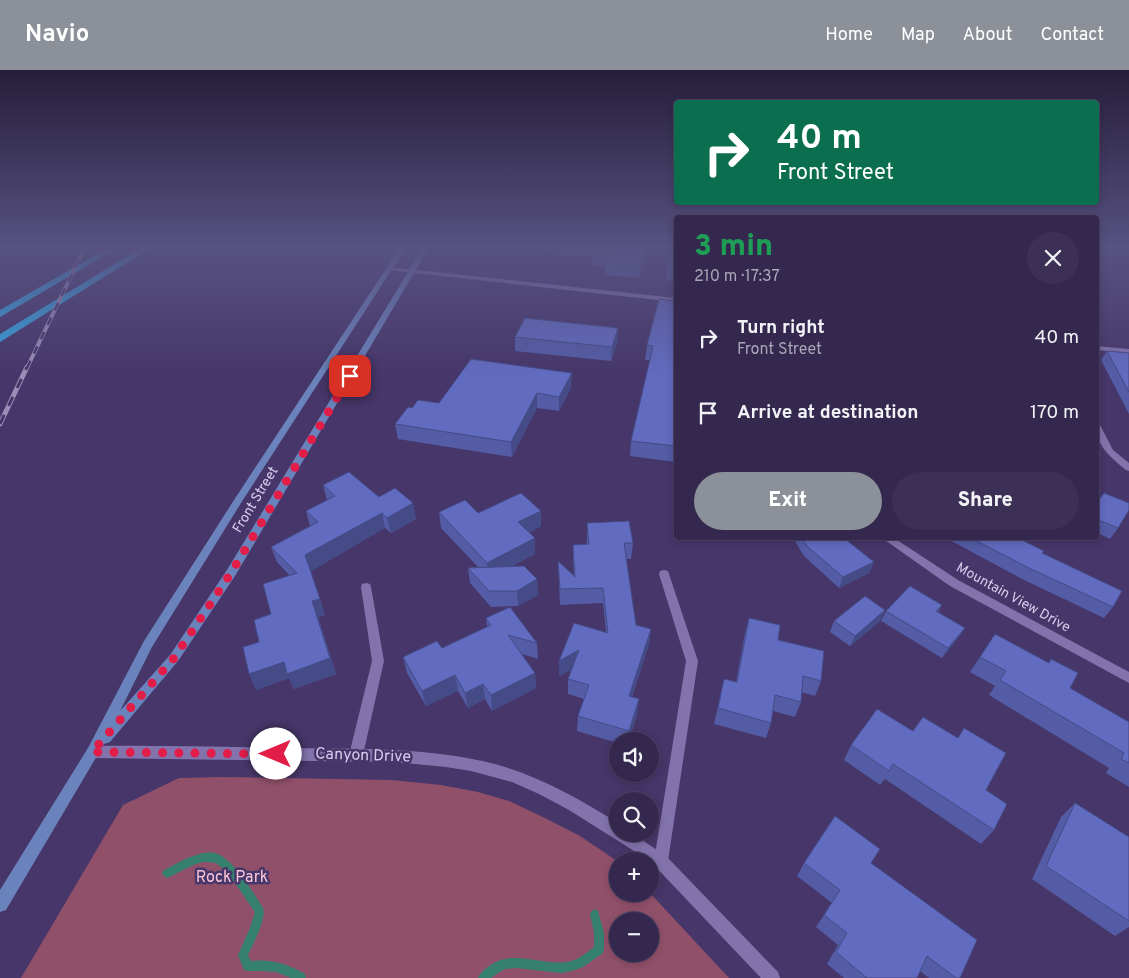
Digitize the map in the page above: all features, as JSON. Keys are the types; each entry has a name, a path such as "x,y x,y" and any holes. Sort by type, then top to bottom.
{"highway":[{"path":"0,314 39,291"},
{"path":"0,338 76,291"}],"main road":[{"name":"Front Street","path":"0,904 92,752 153,636 237,502 374,291"},
{"name":"Front Street","path":"92,752 174,658 231,573 399,291"}],"street":[{"path":"597,291 674,300"},
{"path":"1099,348 1129,351"},
{"path":"1099,431 1109,451 1129,468"},
{"name":"Mountain View Drive","path":"890,540 954,583 1129,678"},
{"path":"661,862 692,661 664,574"},
{"path":"356,755 378,661 366,586"},
{"name":"Canyon Drive","path":"92,752 356,755 425,759 497,771 551,793 609,826"},
{"name":"Canyon Drive","path":"632,842 661,862 772,978"}],"green space":[{"name":"Rock Park","path":"179,778 392,780 441,785 478,792 509,801 545,818 580,836 609,856 609,902 658,902 729,978 21,978 123,805"}],"building":[{"path":"659,299 674,301 674,446 631,441 653,346 647,345"},
{"path":"525,318 618,328 612,347 515,337"},
{"path":"1107,351 1129,353 1129,392"},
{"path":"471,359 572,373 559,397 537,393 511,442 395,424 408,407 412,408 418,400 439,403"},
{"path":"349,472 379,497 395,488 413,503 387,518 382,513 305,555 320,599 312,601 330,658 287,674 284,662 249,674 243,647 259,642 254,620 271,614 263,584 297,573 271,547 318,522 306,511 335,496 323,485"},
{"path":"521,493 541,511 518,522 535,538 487,563 439,512 465,500 478,513"},
{"path":"1104,493 1129,503 1129,510 1118,528 1099,520 1099,500"},
{"path":"629,521 633,543 624,543 636,625 651,629 629,696 639,699 629,731 578,716 589,685 568,679 579,650 559,661 574,623 608,633 603,588 560,589 558,561 575,577 573,545 589,544 587,523"},
{"path":"803,540 846,540 874,562 843,577 807,546"},
{"path":"975,540 1022,540 1044,551 1042,553 1122,591 1113,607 1029,568"},
{"path":"524,566 537,579 517,591 489,591 468,568"},
{"path":"910,586 942,605 936,611 965,628 948,648 886,611"},
{"path":"865,596 885,610 855,636 834,621"},
{"path":"510,607 537,643 508,635 535,673 491,695 483,684 465,693 455,675 422,691 403,657 437,641 442,648 491,625 486,618"},
{"path":"749,618 780,625 778,640 824,651 821,681 803,676 801,702 775,695 771,723 718,708 724,679 737,682"},
{"path":"995,634 1049,663 1051,659 1078,673 1070,688 1129,722 1129,763 1121,759 1124,753 1000,680 1006,671 980,657"},
{"path":"877,709 913,731 923,717 958,738 964,728 1006,753 986,790 1007,804 994,830 893,764 889,771 851,745"},
{"path":"1075,803 1129,837 1129,921 1046,866"},
{"path":"835,816 880,849 871,863 977,940 960,978 956,978 927,956 917,978 867,978 836,952 847,933 824,915 840,890 804,863"}],"waterway":[{"path":"167,873 203,858 209,857 221,861 233,873 260,911 255,929 243,955 248,966 276,967 301,978"},
{"path":"483,978 494,969 505,964 527,963 561,968 579,963 599,949 599,933 595,914"}],"railway":[{"path":"27,368 64,291"},
{"path":"0,424 27,367"}],"route":[{"path":"276,754 146,751 92,752 174,658 231,573 350,376"}]}
